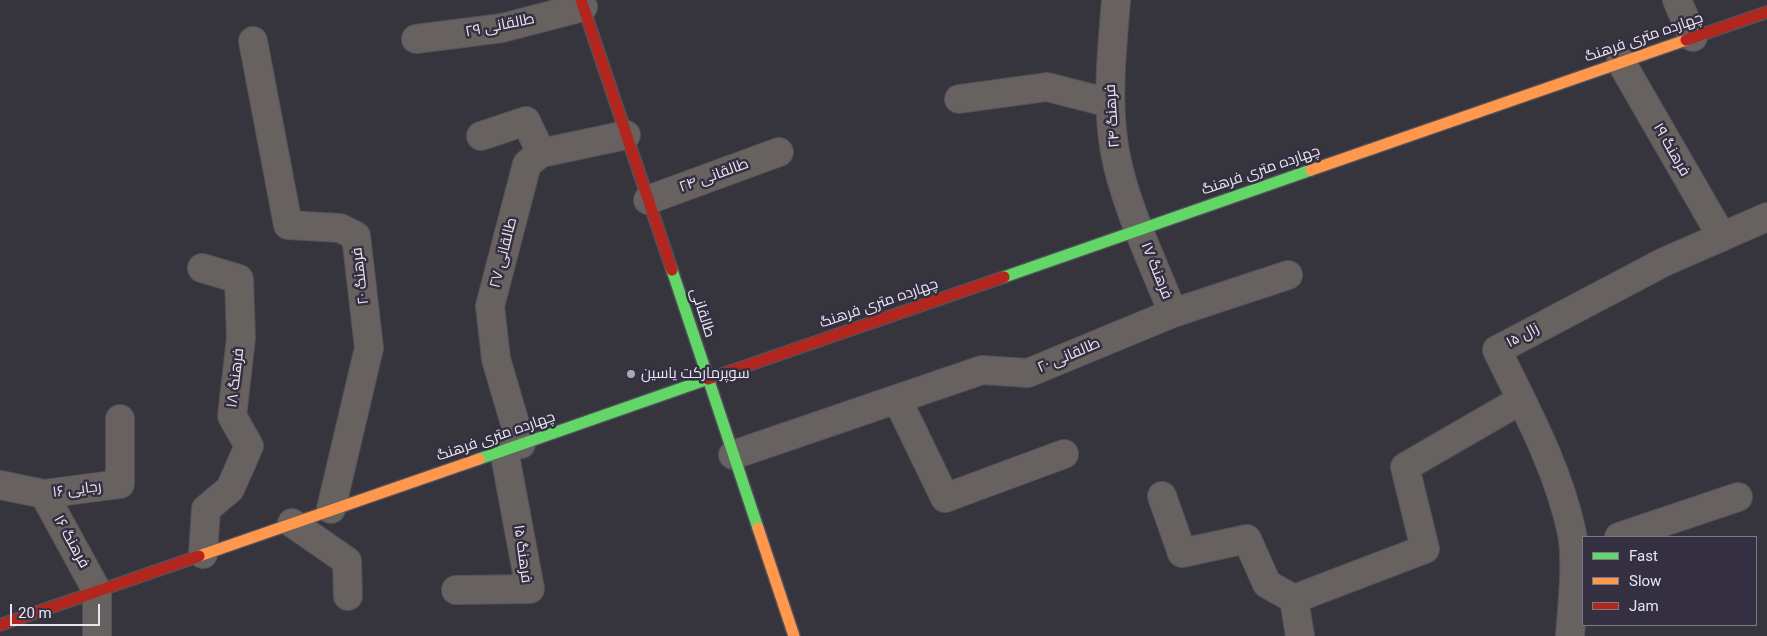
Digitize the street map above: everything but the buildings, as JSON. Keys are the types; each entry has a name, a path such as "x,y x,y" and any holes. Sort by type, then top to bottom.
{"street":[{"name":"فرهنگ ۲۴","path":"1116,0 1110,103 1115,153 1140,229"},
{"path":"1677,0 1693,37"},
{"name":"طالقانی ۲۹","path":"416,39 502,28 582,3"},
{"name":"طالقانی","path":"582,3 794,636"},
{"name":"چهارده متری فرهنگ","path":"0,624 1767,12"},
{"name":"فرهنگ ۲۰","path":"253,41 288,226 340,228 356,236 369,348 331,510"},
{"name":"فرهنگ ۱۹","path":"1621,62 1722,237"},
{"path":"959,99 1047,86 1110,103"},
{"path":"481,136 526,121 541,153 626,135"},
{"name":"طالقانی ۲۴","path":"648,200 779,152"},
{"name":"طالقانی ۲۷","path":"512,447 496,359 490,306 527,164 541,153"},
{"name":"زال ۱۵","path":"1570,636 1578,551 1545,447 1497,350 1664,262 1767,217"},
{"name":"فرهنگ ۱۷","path":"1140,229 1173,313"},
{"name":"فرهنگ ۱۸","path":"202,268 240,279 241,338 232,416 249,446 230,489 206,509 202,554"},
{"name":"طالقانی ۲۰","path":"733,455 982,370 1028,373 1173,313 1288,275"},
{"path":"897,399 945,498 1064,454"},
{"path":"1162,496 1182,553 1247,539 1267,584 1294,598 1425,549 1405,467 1521,400"},
{"name":"رجایی ۱۶","path":"0,485 44,494 120,484 120,419"},
{"name":"فرهنگ ۱۵","path":"456,590 530,589 512,447"},
{"name":"فرهنگ ۱۶","path":"44,494 98,590"},
{"path":"1622,536 1738,497"},
{"path":"292,523 347,561 348,596"},
{"path":"97,636 98,590"},
{"path":"1294,598 1300,636"}],"traffic: fast":[{"path":"1004,277 1311,170"},
{"path":"672,270 758,528"},
{"path":"479,459 708,379"}],"traffic: slow":[{"path":"1311,170 1686,40"},
{"path":"199,556 479,459"},
{"path":"758,528 794,636"}],"traffic: jam":[{"path":"581,0 672,270"},
{"path":"1686,40 1767,12"},
{"path":"708,379 1004,277"},
{"path":"0,625 199,556"}],"place":[{"name":"سوپرمارکت یاسین","path":"631,374"}]}
